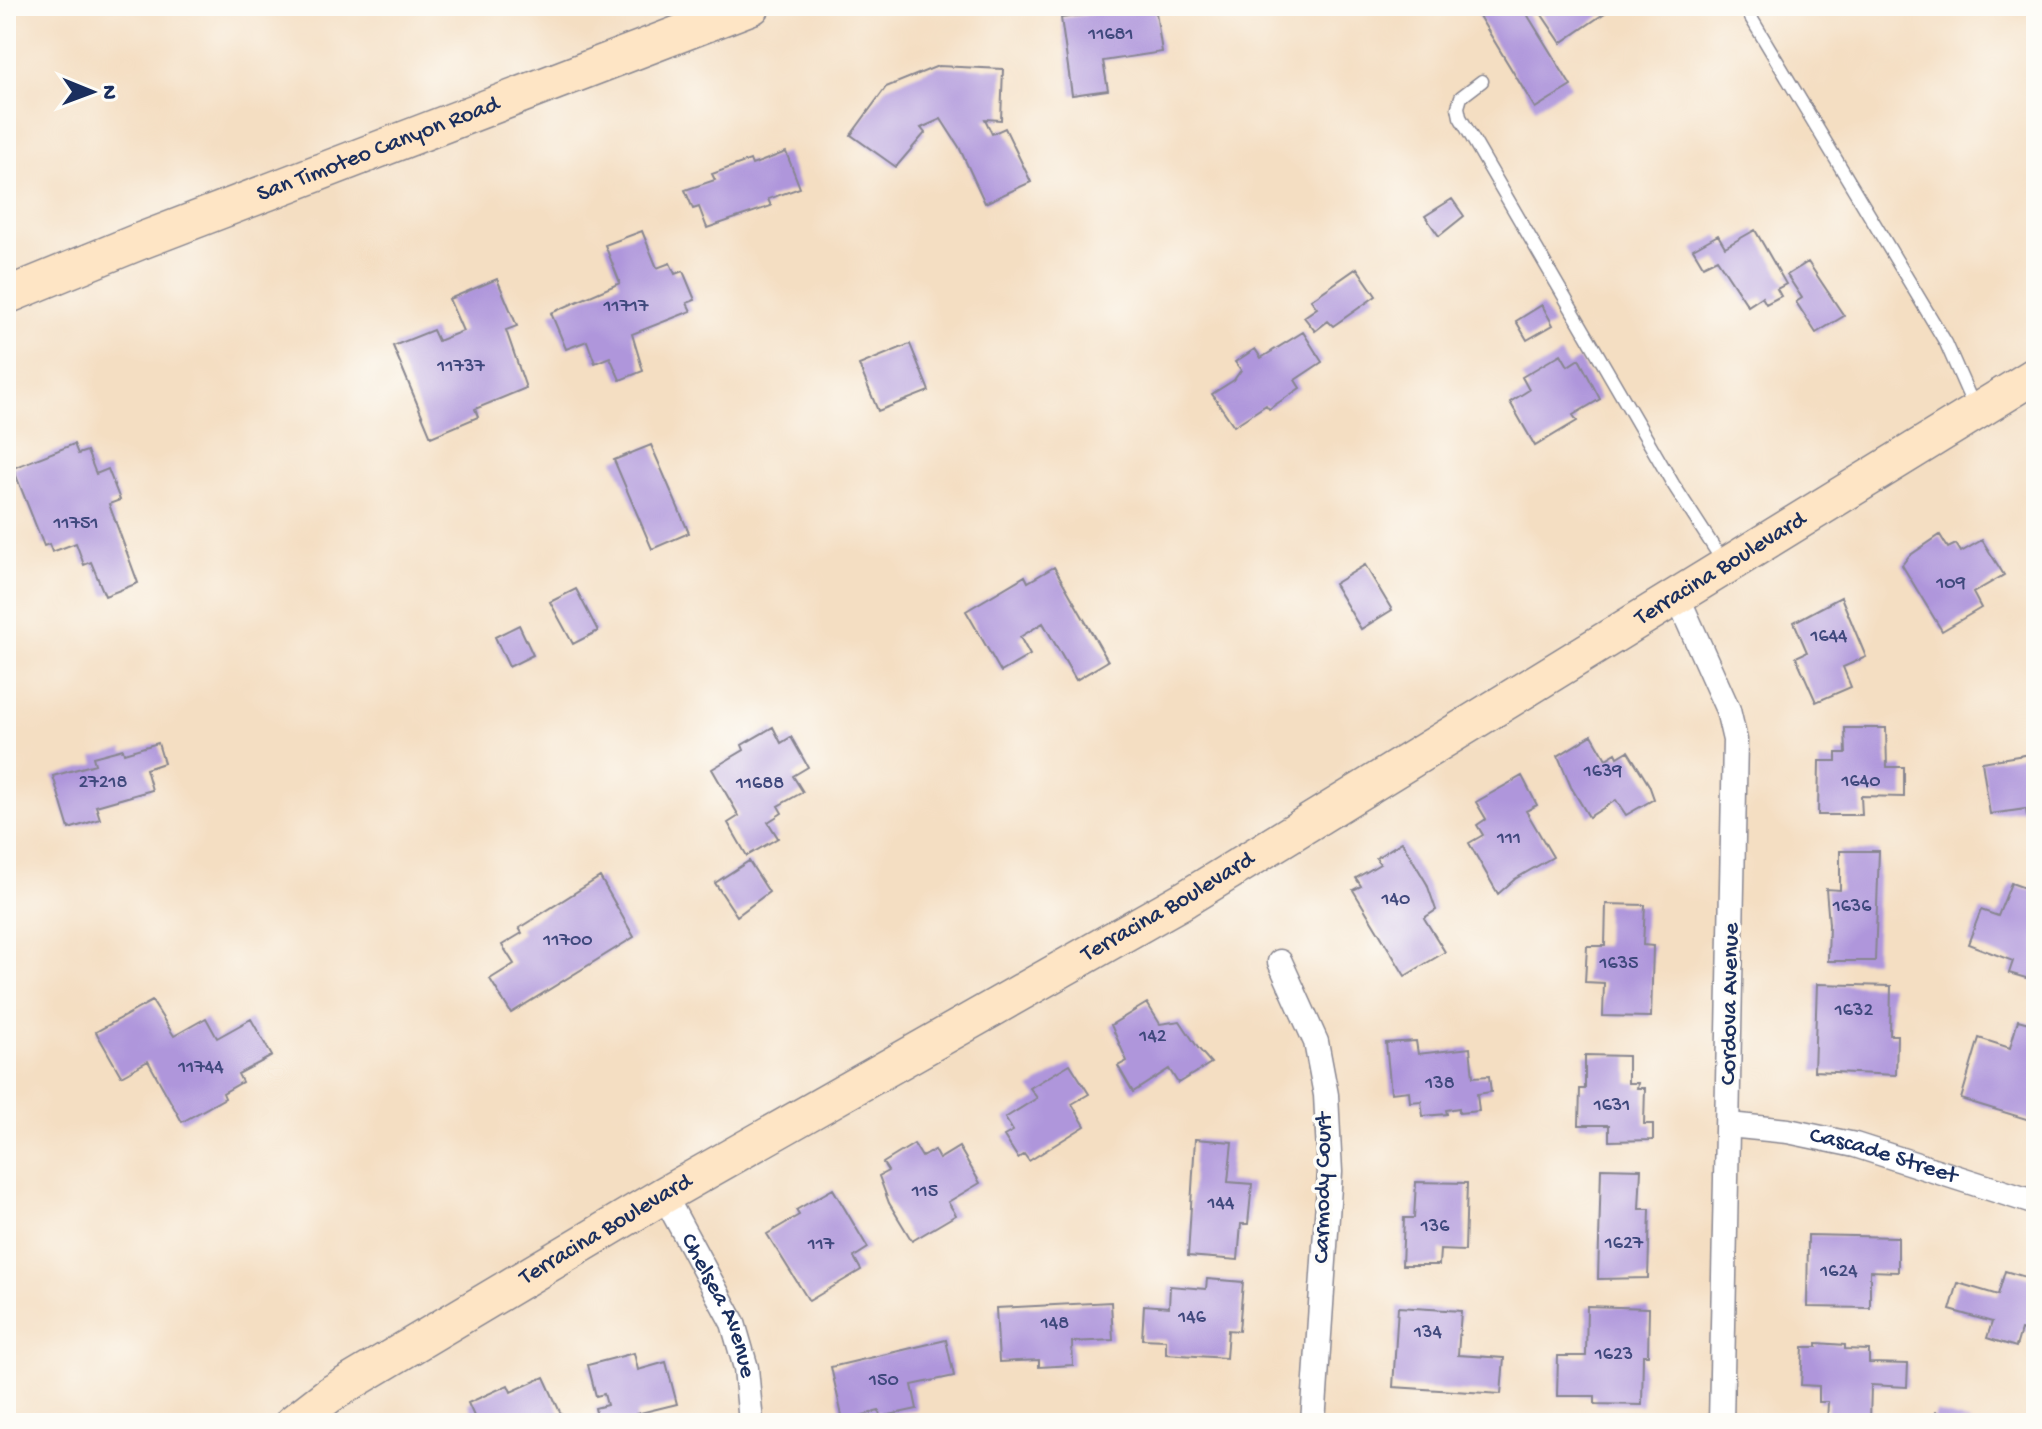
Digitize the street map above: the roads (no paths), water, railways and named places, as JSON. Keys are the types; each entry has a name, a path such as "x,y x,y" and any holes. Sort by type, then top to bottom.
{"main road":[{"name":"San Timoteo Canyon Road","path":"6,296 138,242 752,6"},
{"name":"Terracina Boulevard","path":"293,1423 329,1395 664,1195 1185,899 2036,375"}],"street":[{"name":"Cordova Avenue","path":"1677,596 1728,710 1735,740 1721,1423"},
{"name":"Carmody Court","path":"1280,962 1316,1042 1326,1095 1330,1172 1313,1423"},
{"name":"Cascade Street","path":"1729,1125 1788,1131 1855,1145 2036,1203"},
{"name":"Chelsea Avenue","path":"664,1195 733,1323 746,1368 751,1423"}],"lane":[{"path":"1744,6 1946,343 1977,412"},
{"path":"1482,81 1461,97 1458,107 1460,117 1673,484 1726,566"}]}
